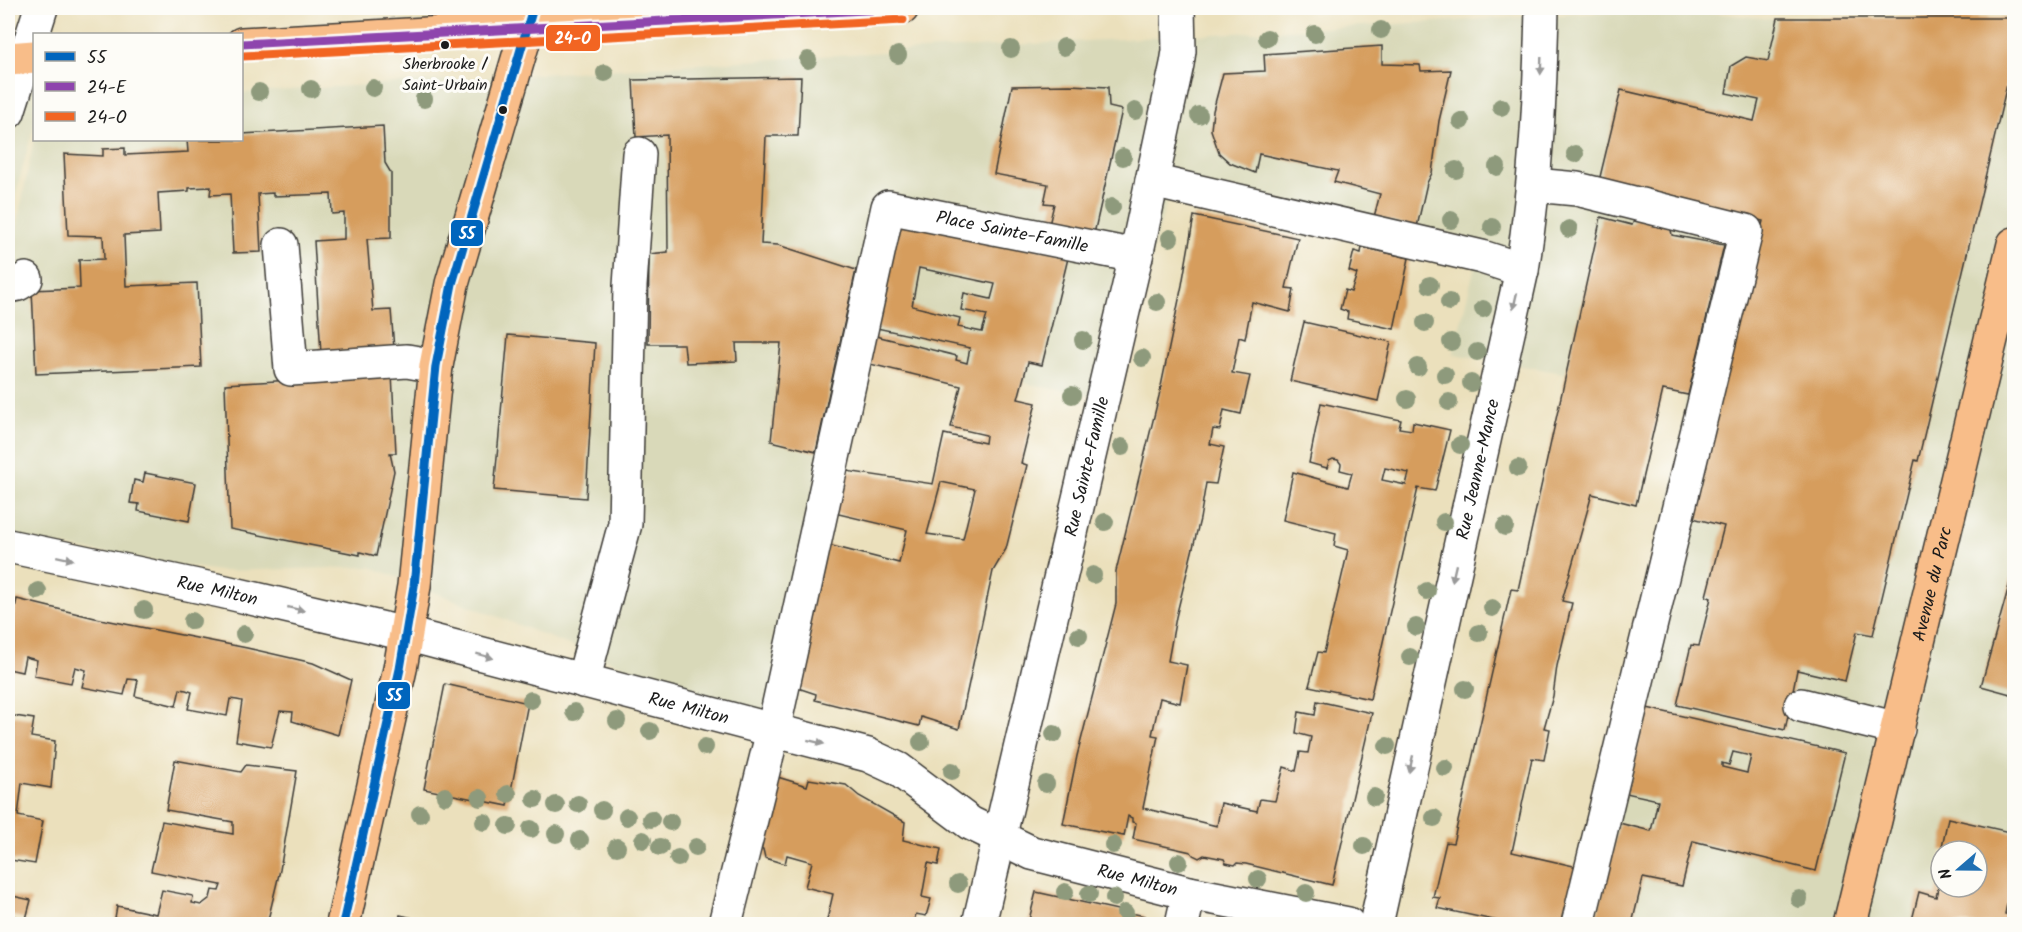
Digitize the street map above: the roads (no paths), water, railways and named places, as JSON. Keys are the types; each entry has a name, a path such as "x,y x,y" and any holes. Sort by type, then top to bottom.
{"main road":[{"path":"243,44 530,18 902,8"},
{"path":"343,924 406,634 414,586 436,366 452,284 530,18"},
{"name":"Avenue du Parc","path":"1850,924 1898,729 2006,317 2014,244"}],"street":[{"path":"8,112 22,58 41,8"},
{"name":"Rue Sainte-Famille","path":"980,924 1136,256 1179,51 1178,8"},
{"name":"Rue Jeanne-Mance","path":"1376,924 1522,270 1534,185 1539,117 1542,8"},
{"path":"583,681 625,524 630,286 639,154"},
{"path":"1152,181 1482,257 1522,270"},
{"path":"1534,185 1577,189 1746,231 1578,924"},
{"name":"Place Sainte-Famille","path":"773,731 888,207 1136,256"},
{"path":"281,245 291,369 407,361 436,366"},
{"name":"Rue Milton","path":"8,546 221,591 406,634 868,755 898,770 970,823 1032,853 1189,893 1348,924"},
{"path":"1801,705 1898,729"},
{"path":"724,924 773,731"},
{"path":"1182,924 1189,893"}],"place":[{"name":"Sherbrooke / Saint-Urbain","path":"445,45"}]}
